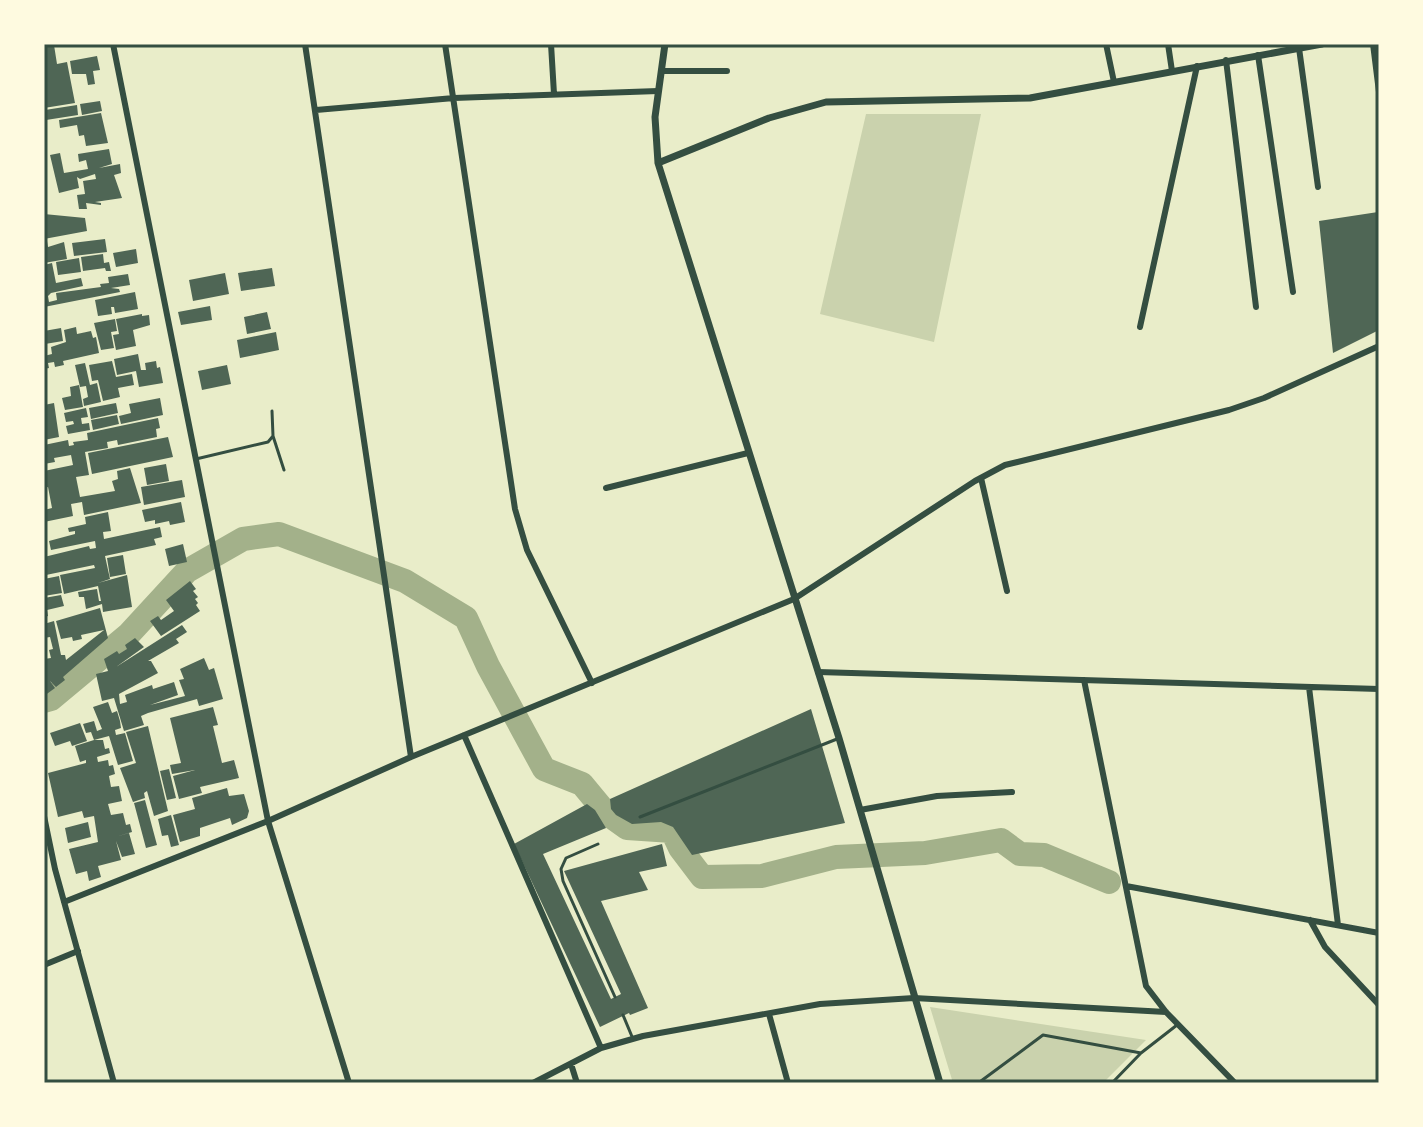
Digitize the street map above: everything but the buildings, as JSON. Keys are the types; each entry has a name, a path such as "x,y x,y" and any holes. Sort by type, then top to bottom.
{"street":[{"path":"113,44 268,821 349,1083"},
{"path":"305,44 411,757"},
{"path":"445,44 521,532 592,683"},
{"path":"551,44 554,94"},
{"path":"665,44 655,138 658,163 839,738 940,1083"},
{"path":"1106,44 1114,82"},
{"path":"1168,44 1172,71"},
{"path":"658,163 769,118 826,102 1030,98 1322,44"},
{"path":"1373,44 1379,92"},
{"path":"1299,48 1318,187"},
{"path":"1258,55 1293,292"},
{"path":"1226,60 1256,307"},
{"path":"1140,327 1197,66"},
{"path":"661,71 727,71"},
{"path":"316,110 454,98 658,91"},
{"path":"64,902 268,821 411,757 794,599 1005,465 1229,410 1278,392 1379,346"},
{"path":"606,488 748,453"},
{"path":"981,478 1007,591"},
{"path":"818,672 1379,689"},
{"path":"1084,680 1146,986 1166,1012 1235,1083"},
{"path":"1309,687 1338,925"},
{"path":"464,735 601,1048"},
{"path":"860,810 937,796 1012,792"},
{"path":"44,816 55,869 114,1083"},
{"path":"44,872 55,869"},
{"path":"1126,886 1379,933"},
{"path":"1310,920 1325,947 1379,1005"},
{"path":"44,965 78,951"},
{"path":"533,1083 601,1048 633,1039 820,1004 914,998 1166,1012"},
{"path":"769,1014 788,1083"},
{"path":"571,1064 577,1083"}],"lane":[{"path":"272,411 273,436 284,470"},
{"path":"196,459 260,446 273,436"},
{"path":"640,817 839,738"},
{"path":"598,844 566,858 561,869 563,881 615,997"},
{"path":"623,1015 633,1039"},
{"path":"1112,1083 1141,1053 1178,1024"},
{"path":"981,1081 1043,1035 1141,1053"}],"green space":[{"path":"866,114 981,114 934,342 820,314"},
{"path":"930,1007 1146,1040 1103,1083 953,1083"}],"waterway":[{"path":"44,701 51,699 129,634 187,571 243,539 279,534 405,581 466,618 488,666 544,769 582,784 606,813 627,828 672,831 680,848 702,877 762,876 836,857 925,853 1001,840 1020,854 1044,855 1109,882"}]}
